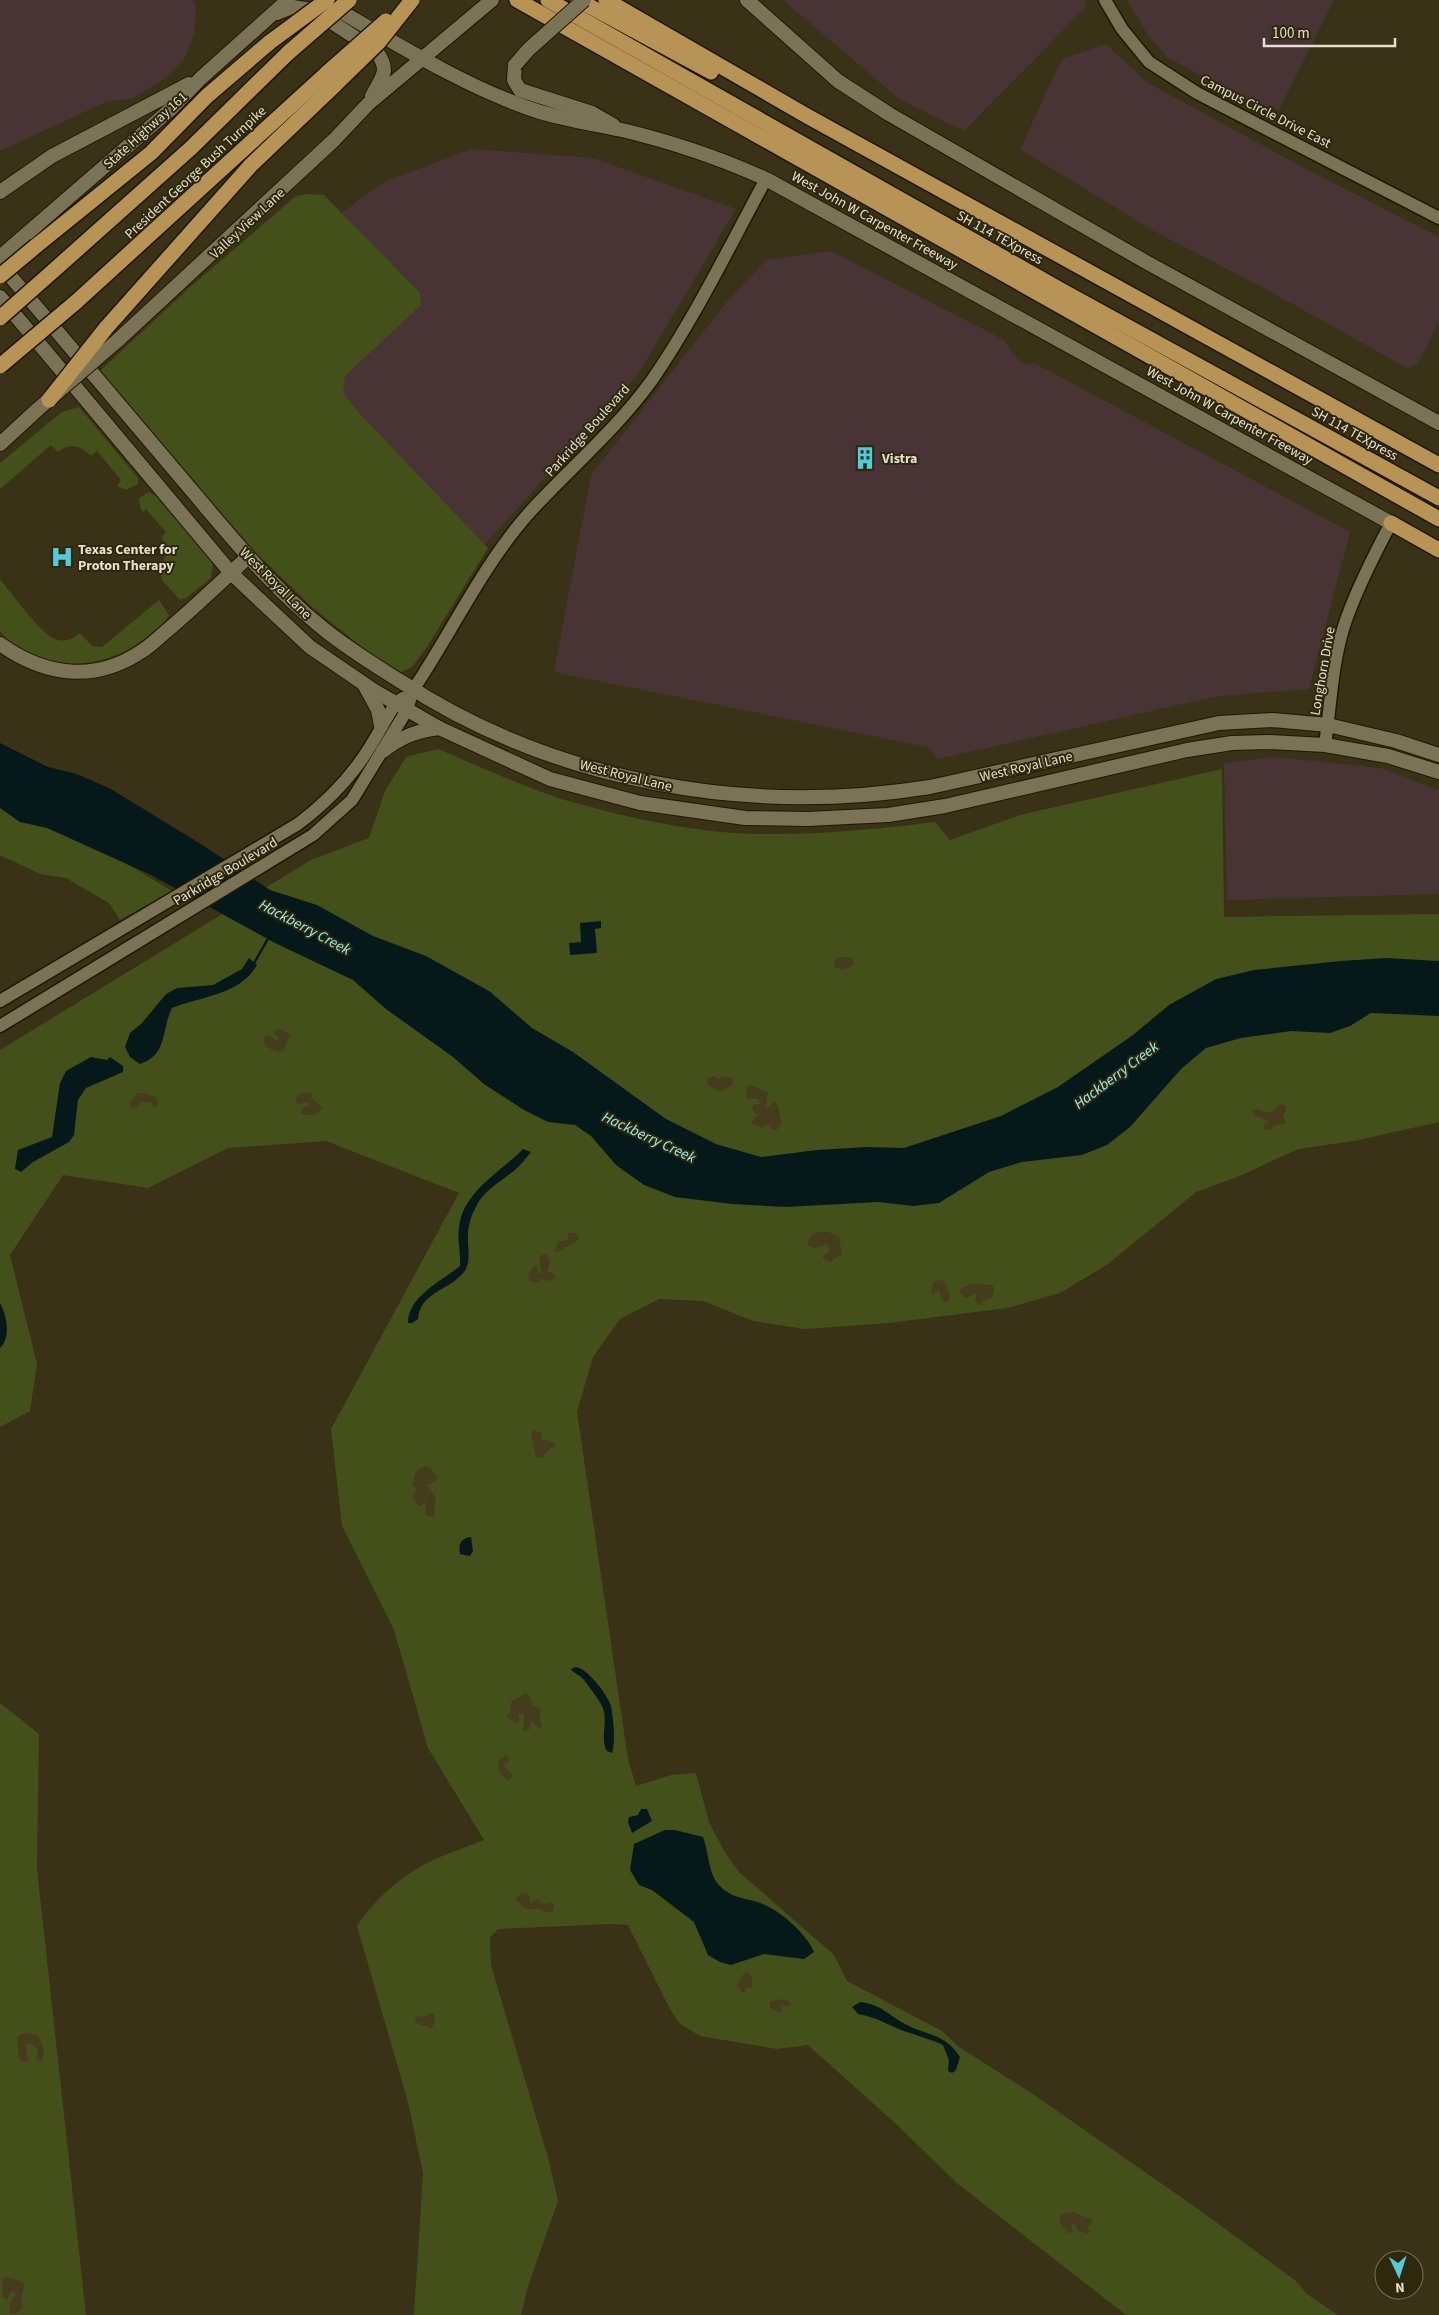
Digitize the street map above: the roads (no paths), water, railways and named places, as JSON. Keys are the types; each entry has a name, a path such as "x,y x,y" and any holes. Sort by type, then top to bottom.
{"highway":[{"path":"0,276 151,153 207,96 270,42 327,0"},
{"name":"President George Bush Turnpike","path":"0,318 191,148 288,53 349,0"},
{"name":"President George Bush Turnpike","path":"0,366 76,302 331,78 412,0"},
{"name":"West John W Carpenter Freeway","path":"517,0 1439,519"},
{"name":"SH 114 TEXpress","path":"548,0 707,92 1059,289 1439,498"},
{"path":"578,0 788,114 807,116"},
{"path":"606,0 807,116 1439,465"},
{"path":"44,404 106,328 331,78"},
{"path":"1059,289 1133,336 1256,406 1270,425"},
{"path":"1391,523 1439,550"}],"main road":[{"name":"State Highway 161","path":"0,257 149,128 201,78 288,0"},
{"name":"West John W Carpenter Freeway","path":"321,0 422,58 479,86 538,111 624,131 726,162 766,179 1391,523"},
{"name":"Valley View Lane","path":"0,444 118,341 334,140 368,104 492,0"},
{"path":"584,0 529,48 515,65 514,80 520,90 592,113 624,131"},
{"path":"747,0 838,81 889,114 1146,262 1439,423"},
{"path":"269,17 292,8 313,10 376,51 383,59 385,74 368,104"},
{"path":"0,192 52,156 201,78"},
{"name":"West Royal Lane","path":"0,264 248,557 320,626 413,690 496,733 592,768 662,785 738,795 805,798 882,794 976,778 1204,725 1274,720 1328,725 1396,741 1439,755"},
{"name":"West Royal Lane","path":"0,297 231,573 310,647 359,680 438,728 550,779 640,803 734,817 808,820 888,815 953,804 1200,748 1268,742 1325,745 1388,756 1439,772"},
{"path":"0,644 38,666 68,672 88,672 119,664 143,650 248,557"},
{"path":"359,680 370,693 378,710 381,726"},
{"path":"383,750 399,738 418,731 438,728"},
{"path":"734,817 738,795"}],"street":[{"name":"Campus Circle Drive East","path":"1104,0 1122,29 1149,62 1197,94 1439,218"},
{"name":"Parkridge Boulevard","path":"0,1001 298,824 322,806 363,758 381,726 401,706 413,690 474,588 520,525 610,432 651,380 691,318 766,179"},
{"name":"Longhorn Drive","path":"1325,745 1336,662 1345,621 1365,571 1391,523"},
{"name":"Parkridge Boulevard","path":"0,1026 312,835 352,800 383,750 401,706"}],"water":[{"name":"Hackberry Creek","path":"0,743 48,767 77,774 111,789 204,846 270,890 317,905 373,936 426,956 489,991 532,1028 573,1052 666,1119 716,1144 761,1157 817,1150 867,1147 904,1148 1001,1116 1058,1087 1133,1035 1169,1005 1216,979 1254,970 1386,958 1439,961 1439,1016 1371,1013 1350,1026 1330,1033 1291,1031 1241,1038 1206,1048 1181,1069 1130,1127 1107,1145 1082,1155 1022,1162 989,1172 939,1203 913,1206 878,1202 786,1207 732,1204 675,1197 644,1185 616,1165 591,1136 575,1125 548,1122 524,1110 484,1084 453,1057 386,1009 353,980 275,943 151,875 47,828 20,822 0,808"},
{"path":"601,921 601,928 595,929 597,953 570,955 569,943 581,942 580,923"},
{"path":"249,958 257,965 241,983 231,989 172,1008 160,1048 149,1060 140,1064 130,1057 125,1047 130,1033 142,1023 166,994 177,988 213,985 242,969"},
{"path":"91,1057 107,1060 110,1057 123,1066 123,1072 86,1088 78,1100 74,1135 69,1142 33,1162 21,1172 15,1169 18,1150 52,1137 60,1083 66,1071"},
{"path":"523,1149 531,1152 518,1167 487,1192 478,1203 470,1221 468,1263 464,1272 430,1297 420,1310 418,1319 408,1323 409,1313 420,1297 460,1266 459,1228 467,1204 484,1184"},
{"path":"0,1303 7,1333 6,1339 0,1348"},
{"path":"471,1537 473,1551 470,1556 460,1554 459,1547 461,1542"},
{"path":"576,1667 591,1677 602,1689 609,1701 614,1730 612,1753 607,1751 604,1741 605,1719 603,1708 585,1681 571,1669"},
{"path":"641,1809 647,1809 652,1821 632,1833 628,1822 629,1817 638,1815"},
{"path":"665,1830 675,1830 703,1837 711,1870 721,1887 737,1897 761,1903 781,1914 806,1938 814,1952 804,1959 764,1954 731,1965 720,1962 708,1955 694,1922 652,1890 639,1885 630,1870 634,1844"},
{"path":"860,2002 879,2007 905,2024 948,2043 960,2057 956,2070 952,2073 948,2071 949,2060 943,2045 858,2014 852,2007"}],"waterway":[{"path":"253,965 269,937"}],"place":[{"name":"Vistra","path":"865,458"},
{"name":"Texas Center for Proton Therapy","path":"62,557"}]}
